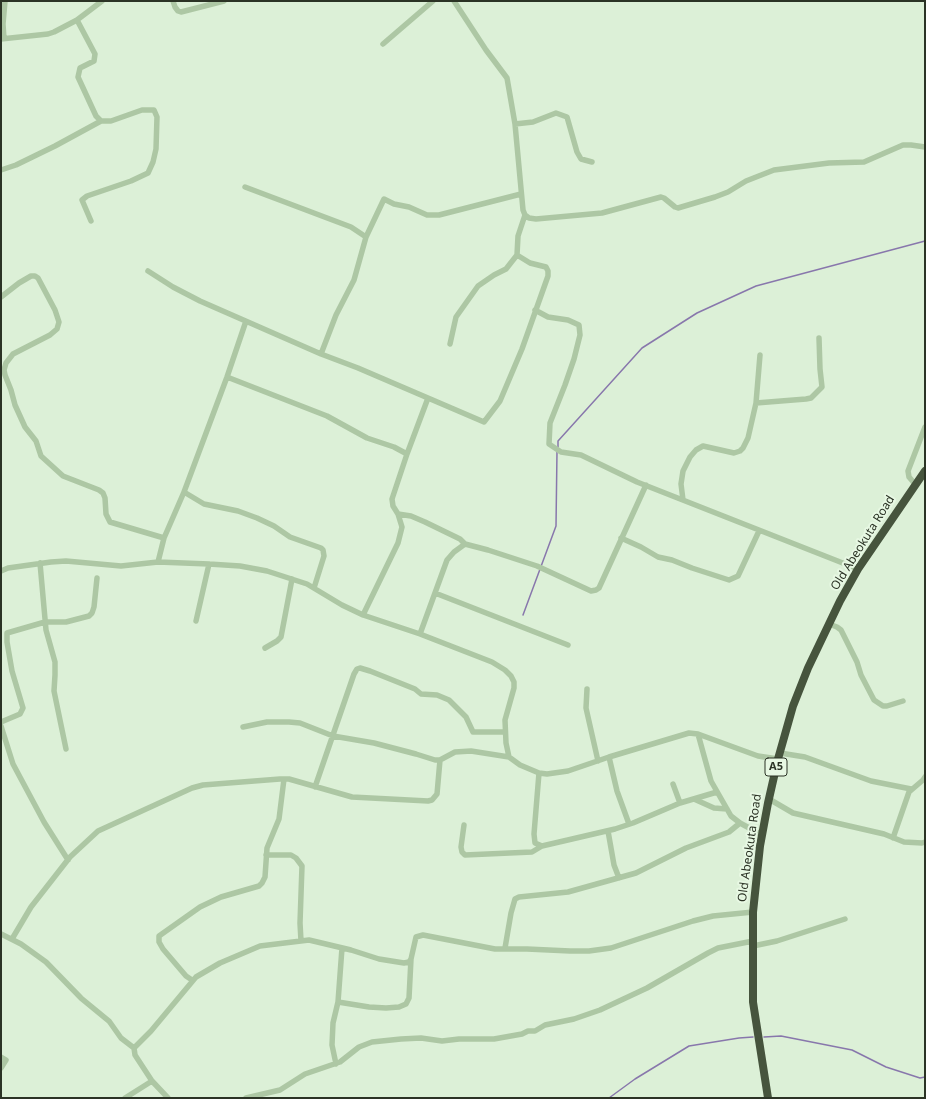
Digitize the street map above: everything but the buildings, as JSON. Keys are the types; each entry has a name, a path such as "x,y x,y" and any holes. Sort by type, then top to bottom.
{"highway":[{"name":"Old Abeokuta Road","path":"768,1098 753,1002 753,912 762,835 779,756 794,706 808,668 829,624 858,569 925,471"}],"street":[{"path":"5,1 3,39 54,32 77,20 102,1"},
{"path":"174,1 175,7 181,12 224,1"},
{"path":"383,44 433,1"},
{"path":"454,1 486,50 507,78 515,124 523,210 525,215 529,218 536,219 602,213 661,197 678,208 728,192 746,181 774,170 829,163 864,162 904,145 925,147"},
{"path":"77,20 95,54 94,61 80,68 78,77 96,116 101,121"},
{"path":"1,170 16,165 55,146 101,121 111,121 142,110 154,110 157,117 156,149 153,162 148,173 131,181 88,196 82,200 91,221"},
{"path":"515,124 533,122 556,113 567,117 576,152 581,159 592,162"},
{"path":"245,186 351,227 366,237"},
{"path":"322,354 336,314 354,280 366,237 384,199 394,204 409,207 427,215 439,214 521,194"},
{"path":"450,344 456,317 478,286 494,274 506,269 517,255 518,236 525,215"},
{"path":"148,271 173,287 200,301 484,422 500,401 522,349 548,276 548,269 543,266 530,263 517,255"},
{"path":"1,297 19,283 31,276 35,276 38,278 55,310 59,322 57,329 50,335 13,354 6,363 4,370 4,375 24,427 36,441 41,456 63,476 103,493 105,498 106,514 110,522 164,538"},
{"path":"535,310 548,317 568,320 580,325 580,335 574,359 550,423 549,444 561,452 581,455 646,485 858,569"},
{"path":"158,562 164,538 184,492 227,377 246,321"},
{"path":"756,403 811,398 822,387 819,338"},
{"path":"683,500 681,484 683,471 690,457 696,450 703,446 730,453 740,451 743,448 748,438 756,403 760,355"},
{"path":"227,377 327,416 367,438 394,447 407,454"},
{"path":"363,615 398,543 402,527 398,514 393,506 392,499 428,398"},
{"path":"915,484 908,471 925,427"},
{"path":"398,514 411,516 425,522 460,539 465,544 537,566 591,591 599,588 646,485"},
{"path":"184,492 204,504 238,511 257,518 274,526 290,537 321,548 324,556 314,588"},
{"path":"621,538 658,557 672,560 729,580 738,576 759,531"},
{"path":"420,634 447,560 454,552 465,544"},
{"path":"1,571 8,568 40,563 66,561 121,566 158,562 240,566 266,571 292,579 314,588 342,605 363,615 420,634 492,662 504,670 511,676 514,682 514,688 504,720 509,757"},
{"path":"40,563 46,630 54,662 54,691 66,749"},
{"path":"196,621 209,564"},
{"path":"1,722 20,714 23,708 12,671 7,633 45,622 66,622 89,616 94,607 97,578"},
{"path":"265,648 277,642 281,636 292,579"},
{"path":"435,593 568,645"},
{"path":"829,624 841,630 874,700 883,706 888,706 903,701"},
{"path":"315,786 354,674 357,669 360,668 415,690 421,694 437,695 449,700 466,717 473,732 505,732"},
{"path":"587,689 586,708 598,761"},
{"path":"243,727 267,722 300,723 333,736 374,743 435,760 440,760 455,752 472,751 509,757 520,765 539,773 552,774 568,771 689,733 698,734 758,756 797,755 871,781 911,789"},
{"path":"1,726 13,764 44,822 68,860"},
{"path":"698,734 711,781 731,816 740,823 762,835"},
{"path":"610,757 617,790 629,824"},
{"path":"12,939 31,907 68,860 98,831 192,788 204,785 284,779 352,797 428,801 432,800 437,794 440,760"},
{"path":"539,773 534,834 535,843 542,846"},
{"path":"893,838 909,792 925,777"},
{"path":"192,980 186,976 164,949 159,942 159,936 200,907 221,897 259,886 262,883 265,877 267,848 279,819 284,779"},
{"path":"673,784 680,803"},
{"path":"464,825 461,847 462,852 465,855 532,852 542,846 608,831 680,803 717,792"},
{"path":"706,805 708,795"},
{"path":"694,799 714,808 727,809"},
{"path":"769,799 793,813 876,832 904,842 925,842"},
{"path":"506,948 511,913 516,899 519,897 568,892 636,873 686,848 734,830 740,823"},
{"path":"608,831 614,865 619,878"},
{"path":"266,855 291,855 296,858 302,866 300,923 301,941"},
{"path":"338,1002 369,1008 399,1007 406,1004 409,998 411,959 416,937 423,935 495,949 506,948 570,951 603,950 713,916 753,912"},
{"path":"246,1098 280,1090 305,1074 336,1064 359,1047 372,1042 421,1038 442,1041 459,1039 494,1040 522,1034 528,1031 535,1031 545,1025 574,1019 600,1010 647,988 718,948 777,941 845,919"},
{"path":"1,934 21,944 46,962 81,998 109,1022 121,1038 134,1048 135,1055 152,1081 168,1098"},
{"path":"134,1048 151,1031 192,980 220,963 247,950 260,946 309,940 379,959 404,963 409,962 411,959"},
{"path":"336,1064 332,1045 333,1023 338,1002 342,948"},
{"path":"1,1057 6,1060 1,1068"},
{"path":"125,1098 152,1081"}],"waterway":[{"path":"558,447 558,441 642,348 697,313 756,286 925,241"},
{"path":"523,615 556,526 557,451"},
{"path":"764,1037 781,1036 852,1050 886,1067 920,1078 925,1077"},
{"path":"609,1098 635,1079 689,1046 753,1037"}]}
